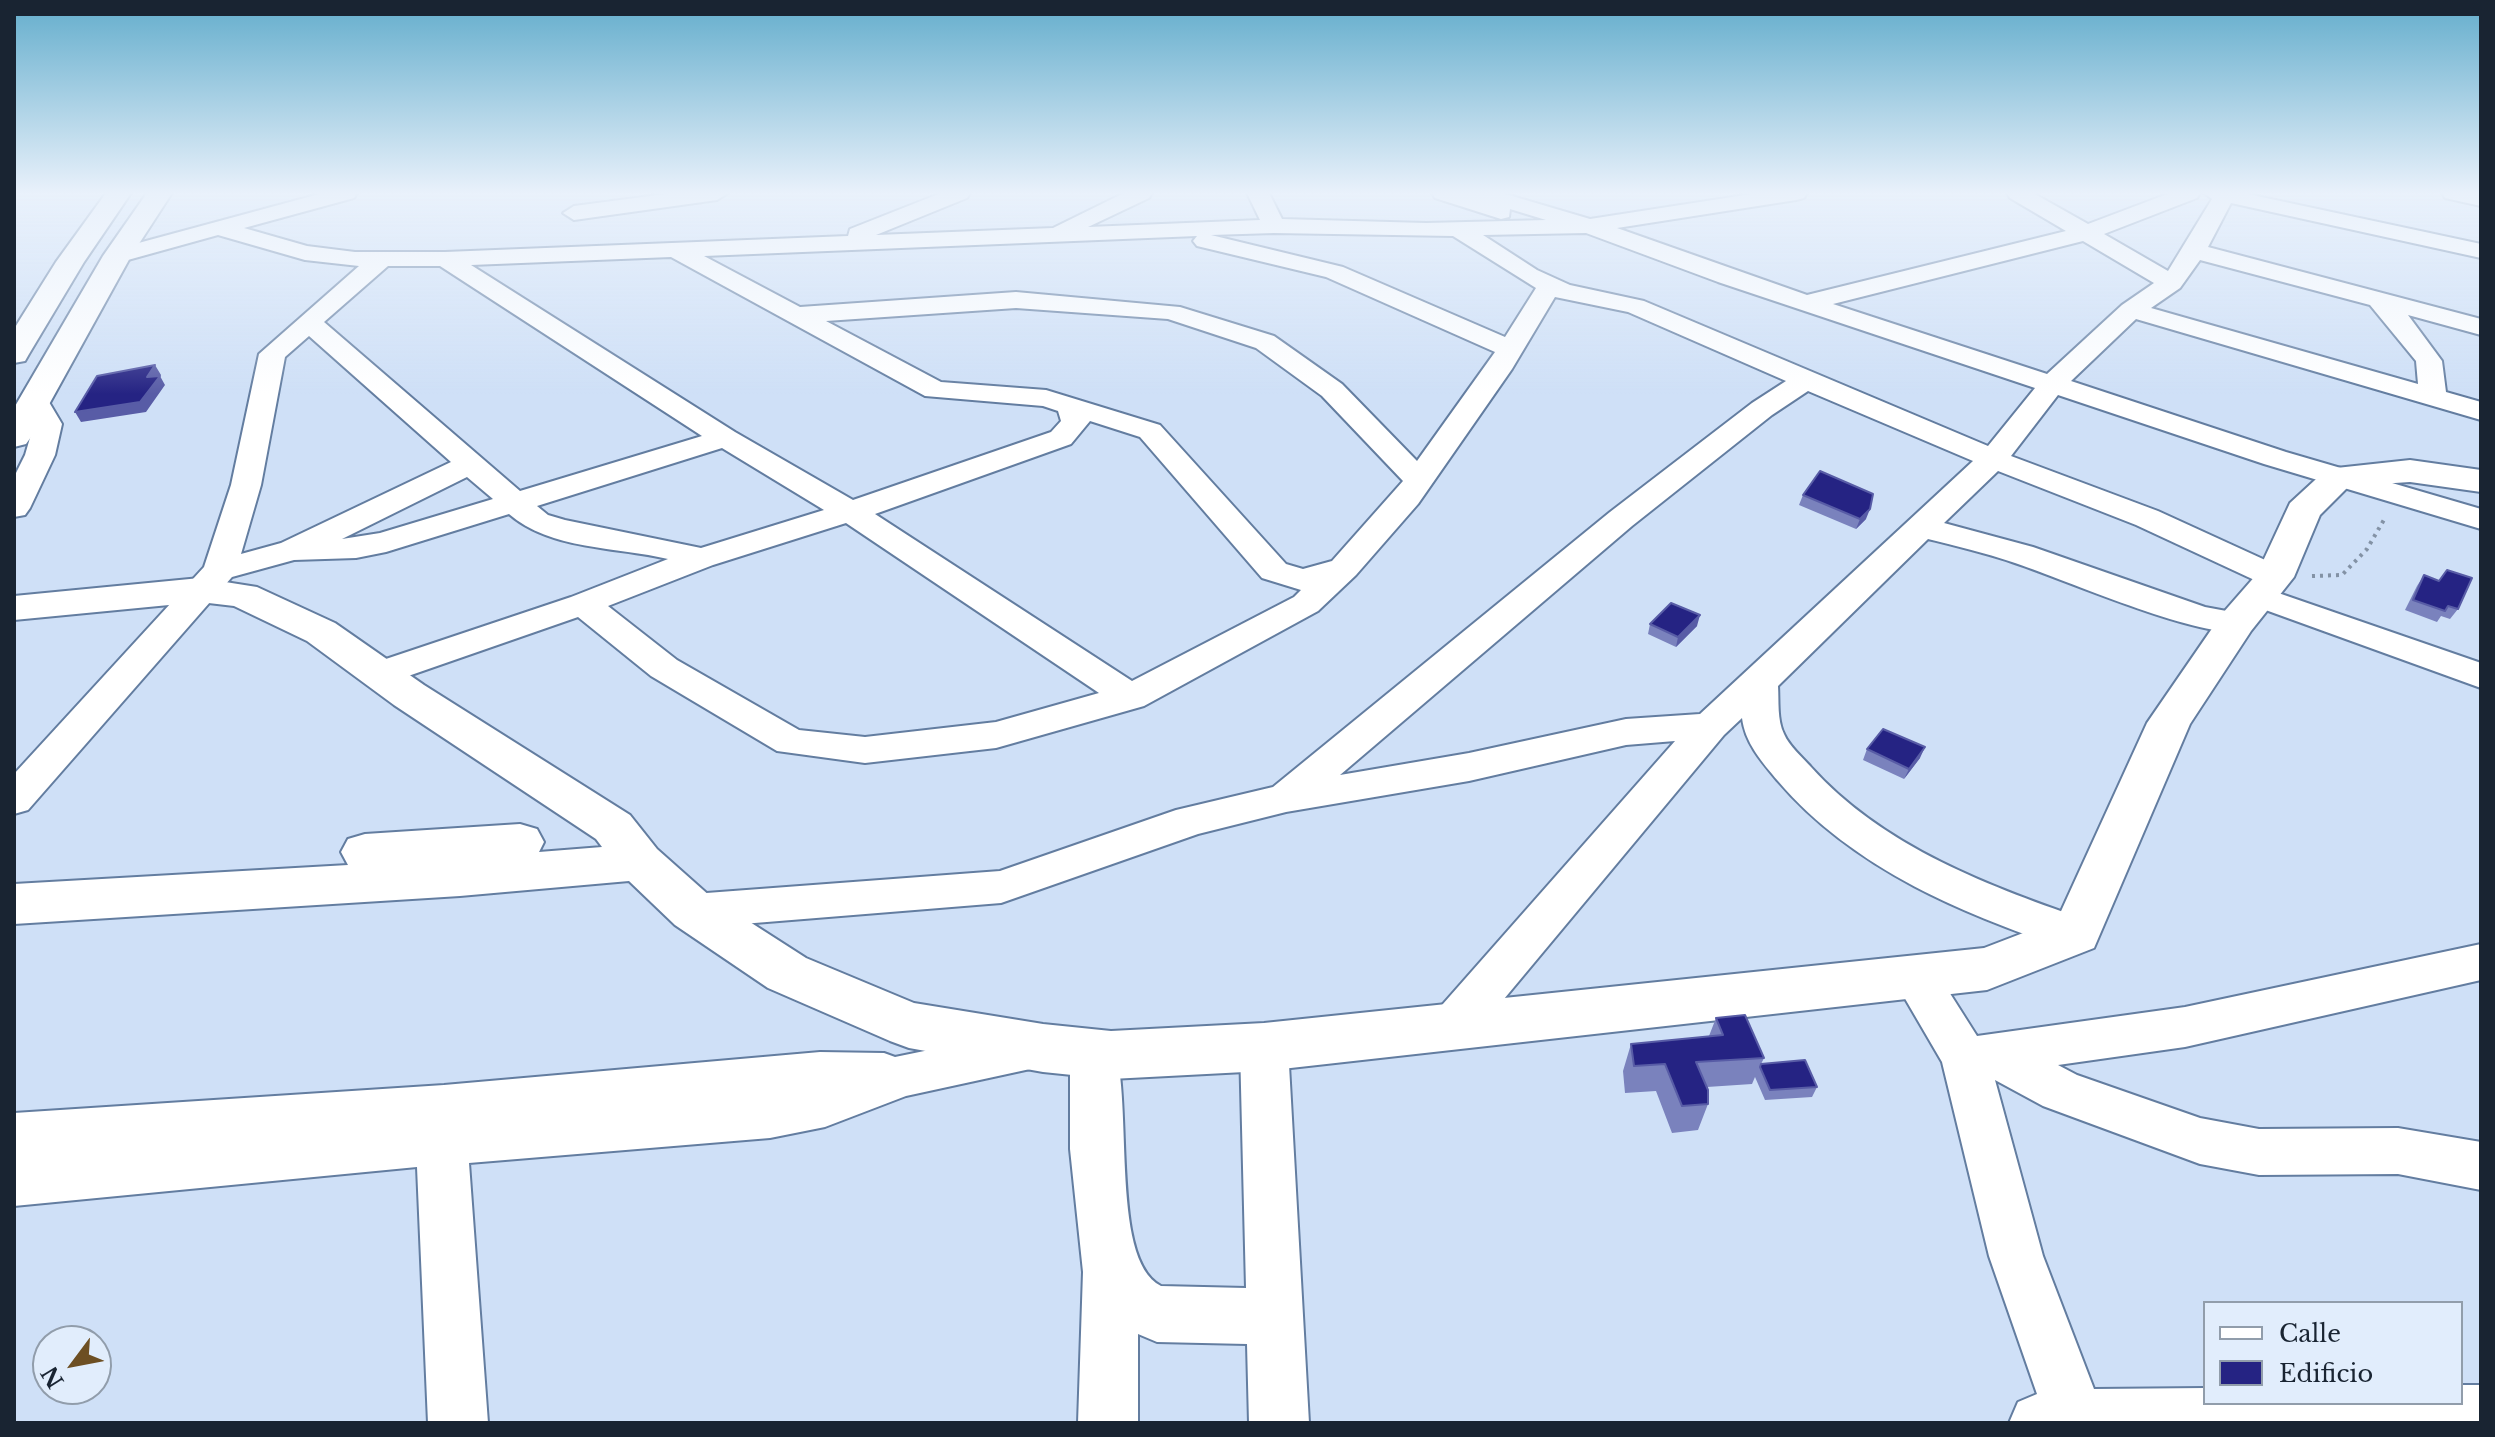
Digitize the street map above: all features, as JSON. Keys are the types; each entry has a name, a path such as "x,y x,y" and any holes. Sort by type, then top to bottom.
{"street":[{"path":"14,354 71,260"},
{"path":"14,437 115,260"},
{"path":"14,800 210,580 246,485 272,354 381,260"},
{"path":"447,260 725,438 850,512 1131,697"},
{"path":"695,260 935,390 1046,398 1072,409 1150,431 1274,571 1303,580 1344,568"},
{"path":"1284,260 1334,272 1511,349"},
{"path":"1505,260 1550,285 1635,306 1993,459 2147,518 2257,599 2323,617 2481,676"},
{"path":"1681,260 2052,384 2481,519"},
{"path":"1809,302 1977,260"},
{"path":"2132,260 2171,283"},
{"path":"1452,1027 1710,726 1993,459 2052,384 2131,310 2171,283 2187,260"},
{"path":"2228,260 2481,327"},
{"path":"583,604 664,668 791,742 865,750 996,735 1131,697 1306,604 1344,568 1419,480 1511,349 1550,285"},
{"path":"795,315 1016,300 1171,312 1265,342 1332,390 1419,480"},
{"path":"2379,300 2429,361 2433,397"},
{"path":"2131,310 2481,411"},
{"path":"309,322 537,522 570,533 673,549 701,558"},
{"path":"1286,798 1621,519 1762,409 1806,380"},
{"path":"14,508 40,455 48,424 36,403"},
{"path":"378,674 583,604 701,558 850,512 1061,438 1076,423 1072,409"},
{"path":"293,550 356,548 386,542 725,438"},
{"path":"14,608 210,580 293,550 470,464"},
{"path":"210,580 321,632 626,844 693,911 787,973 909,1025 1043,1048 1094,1053 1173,1053 1264,1047 1987,969 2076,934 2169,723 2257,599 2303,511 2339,476 2410,471 2481,481"},
{"path":"1922,527 2021,554 2198,616 2257,599"},
{"path":"1759,683 1765,736 1804,788 1871,841 1947,882 2011,912 2076,934"},
{"path":"693,911 1001,887 1191,821 1286,798 1469,767 1626,732 1710,726"},
{"path":"14,875 568,838 626,844"},
{"path":"14,904 460,877 626,844"},
{"path":"1979,1056 2185,1027 2481,962"},
{"path":"1916,978 1979,1056 2061,1091 2200,1141 2259,1152 2398,1151 2481,1166"},
{"path":"1264,1047 1279,1423"},
{"path":"14,1182 442,1142 770,1116 825,1105 903,1075 1043,1048"},
{"path":"1094,1053 1096,1149 1111,1272 1108,1423"},
{"path":"1979,1056 2016,1256 2057,1421 2481,1415"},
{"path":"14,1136 444,1107 820,1073 903,1075"},
{"path":"442,1142 458,1423"},
{"path":"1111,1272 1132,1301 1157,1314 1273,1317"}],"path":[{"path":"2257,599 2342,575 2367,549 2383,519 2415,500"}],"building":[{"path":"155,365 147,377 160,376 140,402 75,412 97,376"},
{"path":"1820,471 1873,494 1870,509 1860,519 1803,495"},
{"path":"2447,570 2472,578 2458,609 2448,606 2445,611 2413,600 2424,575 2439,581"},
{"path":"1671,603 1700,615 1678,637 1650,624"},
{"path":"1883,729 1925,747 1909,769 1867,749"},
{"path":"1745,1015 1764,1058 1696,1062 1708,1090 1708,1104 1682,1106 1665,1064 1634,1066 1631,1044 1723,1035 1716,1018"},
{"path":"1805,1060 1817,1087 1770,1090 1761,1064"}]}
